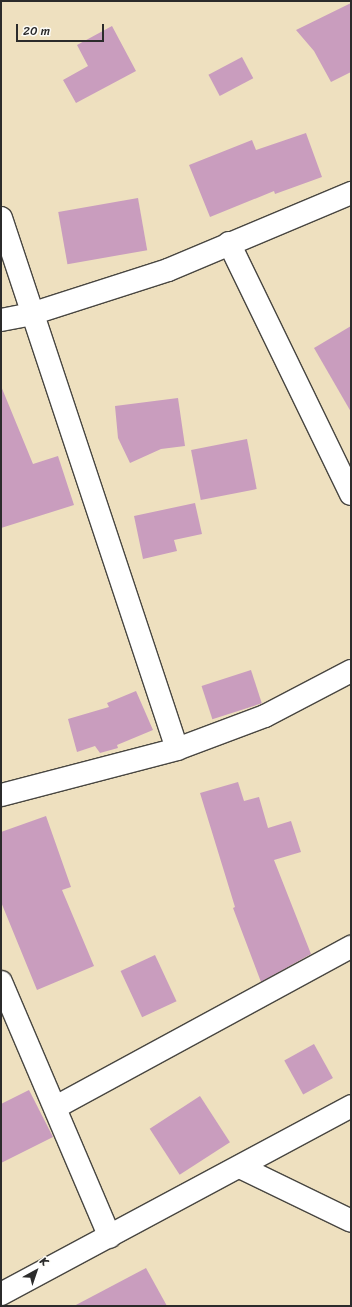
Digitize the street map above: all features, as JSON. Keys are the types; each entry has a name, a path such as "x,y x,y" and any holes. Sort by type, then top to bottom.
{"street":[{"path":"1,320 31,314 168,270 229,243 351,193"},
{"path":"1,218 31,314 177,749"},
{"path":"229,243 351,494"},
{"path":"1,795 177,749 265,716 351,671"},
{"path":"56,1107 351,947"},
{"path":"1,982 56,1107 110,1237"},
{"path":"1,1294 110,1237 351,1106"},
{"path":"240,1167 351,1221"}],"building":[{"path":"351,3 351,72 331,82 314,51 296,30"},
{"path":"112,26 136,71 76,103 63,80 88,66 77,45"},
{"path":"242,57 253,78 220,96 208,75"},
{"path":"306,133 322,177 275,194 274,191 210,217 189,165 252,140 256,150"},
{"path":"138,198 147,250 67,264 58,212"},
{"path":"351,326 351,412 314,348"},
{"path":"1,386 33,464 58,456 74,505 1,528"},
{"path":"178,398 185,446 161,449 130,463 118,438 115,406"},
{"path":"247,439 257,489 201,500 191,450"},
{"path":"195,503 202,534 174,540 177,551 143,559 134,516"},
{"path":"251,670 262,703 212,719 202,686"},
{"path":"136,691 153,730 117,745 118,748 100,753 95,746 77,752 68,719 109,707 107,703"},
{"path":"238,782 244,801 259,797 268,828 291,821 301,852 274,860 311,954 261,982 233,908 235,907 200,793"},
{"path":"46,816 71,887 62,890 94,966 37,990 1,902 1,832"},
{"path":"155,955 177,1001 142,1017 121,971"},
{"path":"314,1044 333,1078 303,1095 284,1060"},
{"path":"29,1090 53,1137 1,1163 1,1104"},
{"path":"200,1096 230,1142 180,1175 150,1129"},
{"path":"146,1268 167,1306 74,1306"}]}
